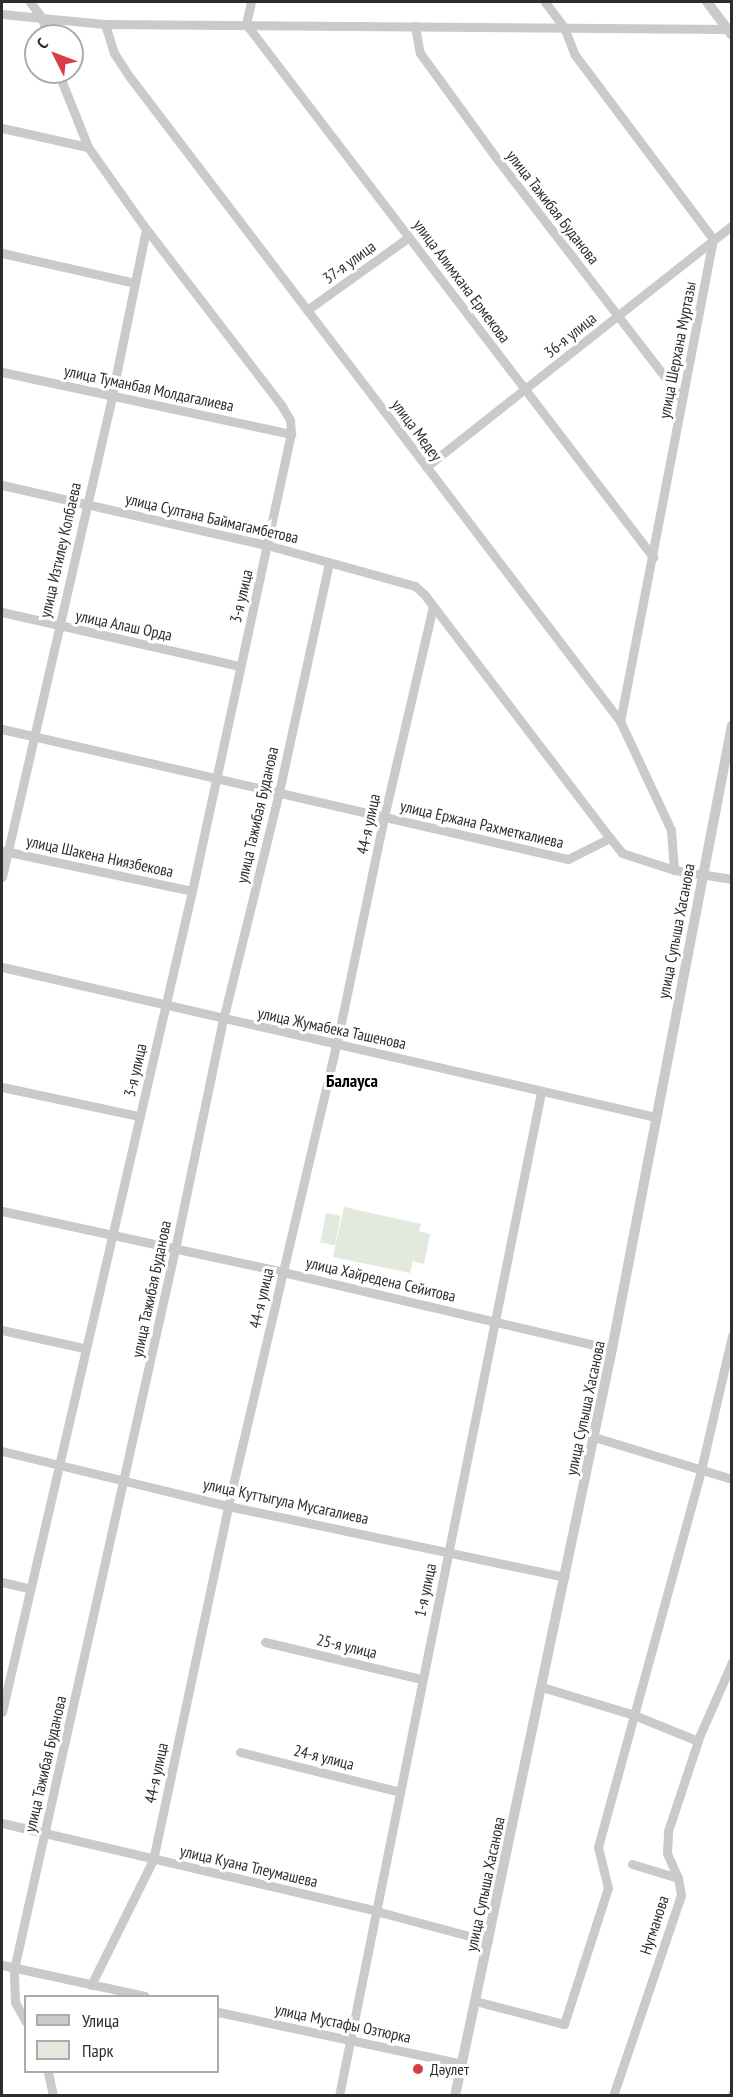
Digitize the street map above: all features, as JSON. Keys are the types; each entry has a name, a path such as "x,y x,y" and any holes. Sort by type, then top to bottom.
{"street":[{"path":"30,2 44,24"},
{"path":"246,24 251,2"},
{"path":"545,2 564,27 575,55 713,239"},
{"path":"707,2 730,32"},
{"path":"2,14 105,24 564,27 730,32"},
{"name":"улица Медеу","path":"105,24 114,53 129,76 620,721 671,830 674,870"},
{"name":"улица Алимхана Ермекова","path":"246,24 653,557"},
{"name":"улица Тажибая Буданова","path":"415,26 420,53 494,155 682,399"},
{"path":"63,84 88,147 146,229 282,406 290,420 291,434"},
{"path":"2,128 88,147"},
{"name":"36-я улица","path":"426,467 732,225"},
{"name":"улица Изтилеу Копбаева","path":"2,877 4,851 34,736 112,395 146,229"},
{"name":"37-я улица","path":"307,310 409,237"},
{"name":"улица Шерхана Муртазы","path":"620,721 713,239"},
{"path":"2,253 135,283"},
{"name":"улица Туманбая Молдагалиева","path":"2,372 291,434"},
{"name":"3-я улица","path":"2,1712 3,1698 28,1588 218,778 291,434"},
{"name":"улица Султана Баймагамбетова","path":"2,485 267,545 415,586 433,607"},
{"name":"улица Тажибая Буданова","path":"24,2018 15,2002 14,1969 175,1249 223,1020 279,792 329,562"},
{"path":"433,607 622,853 674,870 732,879"},
{"name":"44-я улица","path":"91,1985 153,1860 228,1506 337,1042 384,817 433,607"},
{"name":"улица Алаш Орда","path":"2,612 240,666"},
{"name":"улица Супыша Хасанова","path":"455,2096 612,1349 731,727"},
{"name":"улица Ержана Рахметкалиева","path":"2,729 568,859 610,838"},
{"name":"улица Шакена Ниязбекова","path":"4,851 192,891"},
{"name":"улица Жумабека Ташенова","path":"2,967 223,1020 337,1042 541,1092 656,1117"},
{"path":"2,1087 139,1116"},
{"name":"1-я улица","path":"339,2096 541,1092"},
{"name":"улица Хайредена Сейитова","path":"2,1211 283,1272 612,1349"},
{"path":"2,1330 84,1348"},
{"path":"475,2001 564,2024 608,1888 598,1847 701,1470 732,1336"},
{"path":"594,1437 732,1479"},
{"name":"улица Куттыгула Мусагалиева","path":"2,1451 228,1506 449,1550 565,1577"},
{"path":"2,1582 28,1588"},
{"name":"25-я улица","path":"265,1642 422,1679"},
{"name":"Нугманова","path":"613,2096 681,1895 678,1878 667,1853 668,1831 698,1741 732,1662"},
{"path":"542,1687 634,1715 698,1741"},
{"name":"24-я улица","path":"240,1752 400,1792"},
{"name":"улица Куана Тлеумашева","path":"2,1823 376,1911 488,1941"},
{"path":"632,1864 678,1878"},
{"path":"2,1965 140,1995"},
{"name":"улица Мустафы Озтюрка","path":"219,2012 462,2064"},
{"path":"48,2073 54,2096"}],"green space":[{"path":"344,1207 421,1224 419,1231 430,1234 424,1264 413,1261 415,1251 410,1273 333,1257"},
{"path":"326,1213 341,1216 335,1245 320,1242"}],"place":[{"name":"Дәулет","path":"418,2069"}],"district":[{"name":"Балауса","path":"352,1081"}]}
